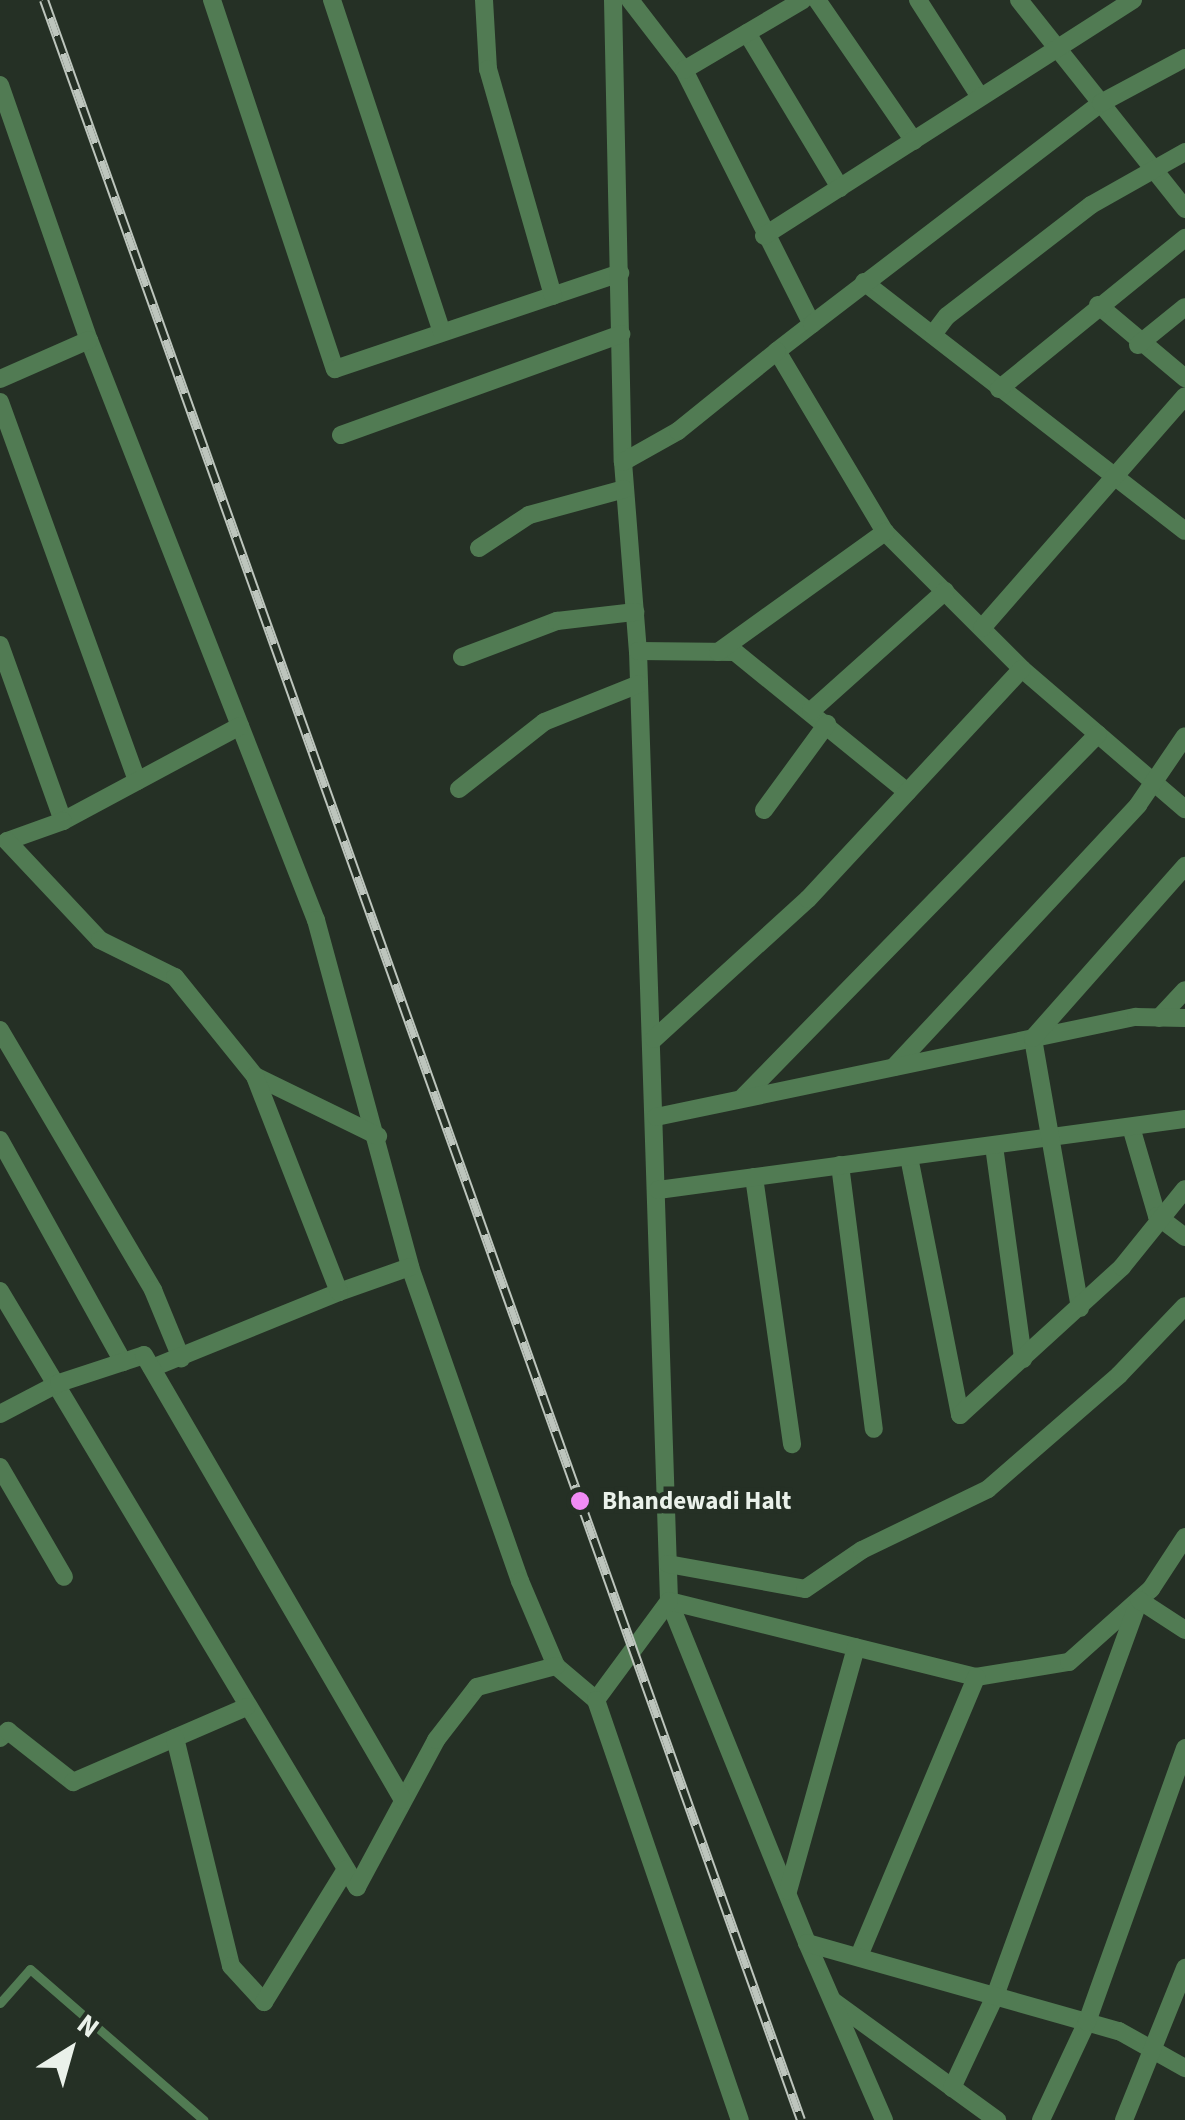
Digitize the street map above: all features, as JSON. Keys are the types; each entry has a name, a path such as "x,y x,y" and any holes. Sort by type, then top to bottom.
{"street":[{"path":"212,0 334,369 620,273"},
{"path":"332,0 442,332"},
{"path":"484,0 488,70 553,296"},
{"path":"613,0 623,462 638,651 654,1038 669,1601 807,1943 884,2120"},
{"path":"655,0 634,5 684,70 764,236 812,324"},
{"path":"684,70 803,0"},
{"path":"818,0 914,141"},
{"path":"918,0 980,97"},
{"path":"1018,0 1185,210"},
{"path":"764,236 1133,0"},
{"path":"747,33 840,188"},
{"path":"623,462 678,431 864,282 1101,104 1185,58"},
{"path":"0,85 89,340 316,920 378,1136 410,1267 556,1666 596,1700 740,2120"},
{"path":"934,333 947,316 1091,205 1185,152"},
{"path":"999,389 1185,238"},
{"path":"864,282 1185,530"},
{"path":"1098,305 1138,345 1185,378"},
{"path":"1138,345 1185,306"},
{"path":"341,435 620,334"},
{"path":"0,380 89,340"},
{"path":"776,351 885,532 1022,668 1185,809"},
{"path":"982,628 1185,396"},
{"path":"0,402 137,781"},
{"path":"479,548 544,509 625,489"},
{"path":"718,652 885,532"},
{"path":"812,711 944,591"},
{"path":"462,658 556,621 635,612"},
{"path":"0,645 63,821"},
{"path":"638,651 734,652 812,711 907,792"},
{"path":"654,1038 808,899 1022,668"},
{"path":"459,789 544,722 639,684"},
{"path":"764,810 827,724"},
{"path":"240,726 63,821 2,841 100,940 175,977 255,1076 339,1292"},
{"path":"741,1099 1098,734"},
{"path":"894,1067 1138,805 1185,736"},
{"path":"1080,1308 1047,1138 1033,1038 1185,866"},
{"path":"1159,1018 1185,990"},
{"path":"656,1117 1033,1038 1159,1018 1185,1018"},
{"path":"0,1030 153,1290 182,1358"},
{"path":"255,1076 378,1136"},
{"path":"658,1190 1185,1119"},
{"path":"1131,1127 1158,1216 1185,1238"},
{"path":"0,1140 122,1362"},
{"path":"994,1146 1023,1359"},
{"path":"909,1157 960,1416 1122,1266 1158,1216 1185,1189"},
{"path":"840,1165 874,1428"},
{"path":"754,1177 792,1444"},
{"path":"152,1368 410,1267"},
{"path":"0,1292 59,1383 246,1706 357,1887 436,1740 477,1687 556,1666"},
{"path":"668,1564 804,1589 862,1550 988,1490 1118,1375 1185,1306"},
{"path":"0,1414 59,1383 144,1355 403,1800"},
{"path":"0,1466 64,1577"},
{"path":"669,1601 976,1677 1069,1662 1139,1600 1185,1537"},
{"path":"1139,1600 1185,1630"},
{"path":"952,2088 996,1996 1139,1600"},
{"path":"596,1700 669,1601"},
{"path":"788,1891 856,1647"},
{"path":"859,1956 976,1677"},
{"path":"0,1738 8,1731 74,1782 246,1706"},
{"path":"175,1738 232,1966 264,2002 346,1869"},
{"path":"1041,2120 1087,2022 1185,1748"},
{"path":"807,1943 1087,2022 1152,2048 1185,2068"},
{"path":"1124,2120 1185,1968"},
{"path":"832,2000 997,2120"}],"lane":[{"path":"0,2003 30,1968 204,2120"}],"railway":[{"path":"44,0 801,2120"}],"place":[{"name":"Bhandewadi Halt","path":"580,1501"}]}
